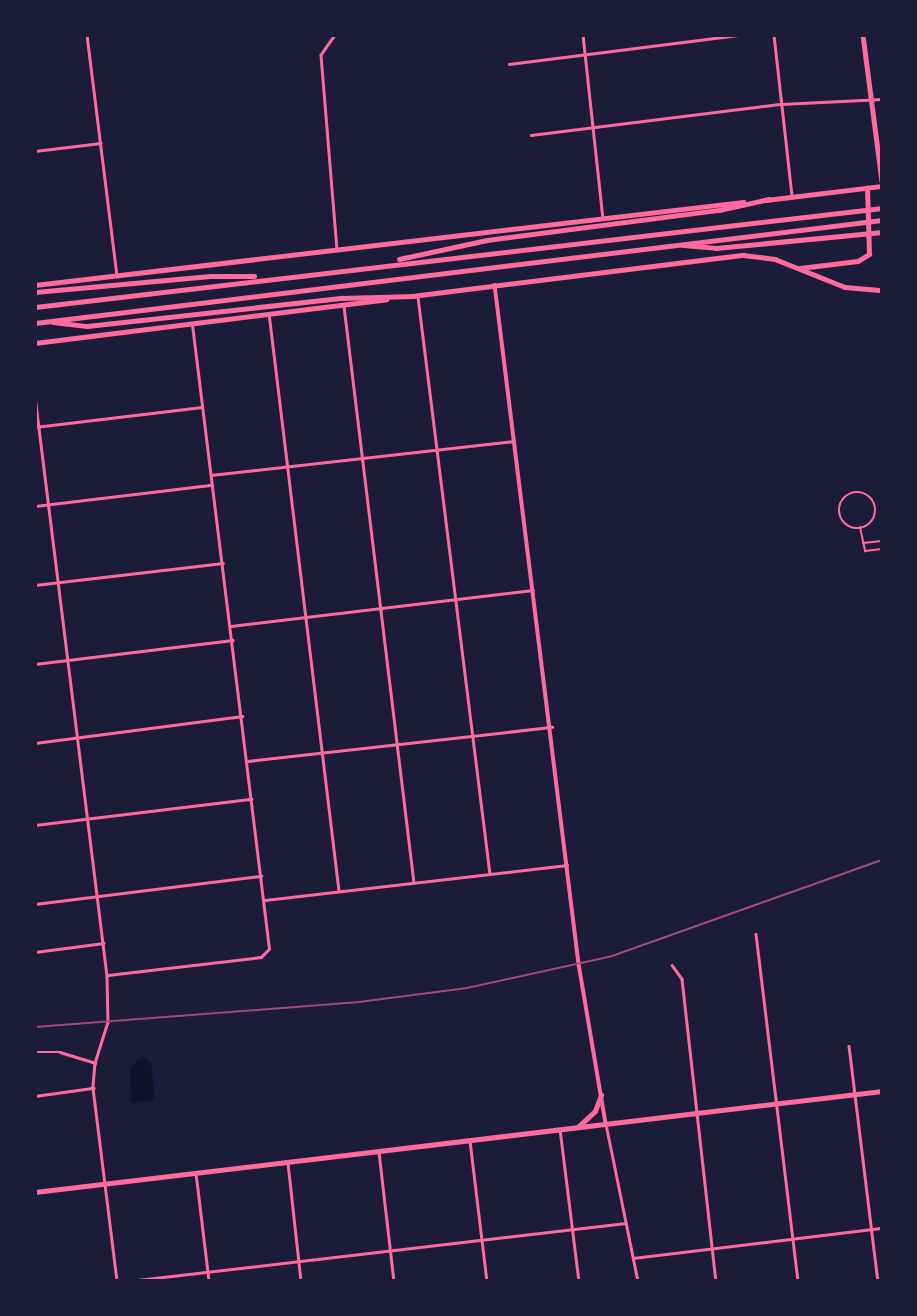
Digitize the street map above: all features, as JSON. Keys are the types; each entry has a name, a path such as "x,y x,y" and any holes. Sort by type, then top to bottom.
{"highway":[{"path":"367,265 487,240 719,210 769,199"},
{"path":"35,307 367,265 882,208"},
{"path":"35,323 882,220"},
{"path":"673,244 716,248 882,232"},
{"path":"35,292 210,276 274,276"},
{"path":"50,321 67,328 353,297 415,296"}],"main road":[{"path":"35,285 792,196 867,191 882,184 863,35"},
{"path":"799,268 863,259 871,250 867,191"},
{"path":"35,343 191,321 743,255 799,268 845,287 882,290"},
{"path":"35,1192 882,1091"},
{"path":"578,1128 595,1111 601,1095"}],"street":[{"path":"87,35 117,276"},
{"path":"335,35 321,55 337,249"},
{"path":"583,35 603,219"},
{"path":"509,64 738,35"},
{"path":"774,35 792,196"},
{"path":"531,135 781,104 882,99"},
{"path":"35,151 102,143"},
{"path":"495,285 568,865 601,1095 638,1281"},
{"path":"415,296 490,874"},
{"path":"344,304 414,883"},
{"path":"270,313 340,891"},
{"path":"107,976 261,957 269,949 270,942 191,321"},
{"path":"35,396 85,819 107,976 108,1022 95,1063 93,1088 117,1281"},
{"path":"37,427 202,407"},
{"path":"211,475 515,441"},
{"path":"35,506 213,485"},
{"path":"35,586 223,563"},
{"path":"231,626 533,590"},
{"path":"35,664 233,640"},
{"path":"35,743 243,716"},
{"path":"248,761 552,727"},
{"path":"35,825 252,798"},
{"path":"265,900 568,865"},
{"path":"35,904 262,876"},
{"path":"756,934 798,1281"},
{"path":"35,952 103,943"},
{"path":"672,965 682,979 716,1281"},
{"path":"849,1046 878,1281"},
{"path":"35,1052 60,1052 95,1063"},
{"path":"35,1096 93,1088"},
{"path":"560,1129 579,1281"},
{"path":"470,1141 487,1281"},
{"path":"379,1152 394,1281"},
{"path":"288,1163 301,1281"},
{"path":"196,1174 209,1281"},
{"path":"129,1281 626,1223"},
{"path":"633,1258 882,1228"}],"lane":[{"path":"862,491 875,506 871,523 860,527 850,527 838,514 844,496 862,491"},
{"path":"860,527 865,551 882,549"},
{"path":"863,543 882,541"}],"shaded area":[{"path":"142,1056 151,1063 155,1100 131,1103 130,1068"}],"railway":[{"path":"35,1027 359,1002 467,988 612,956 882,860"}]}
